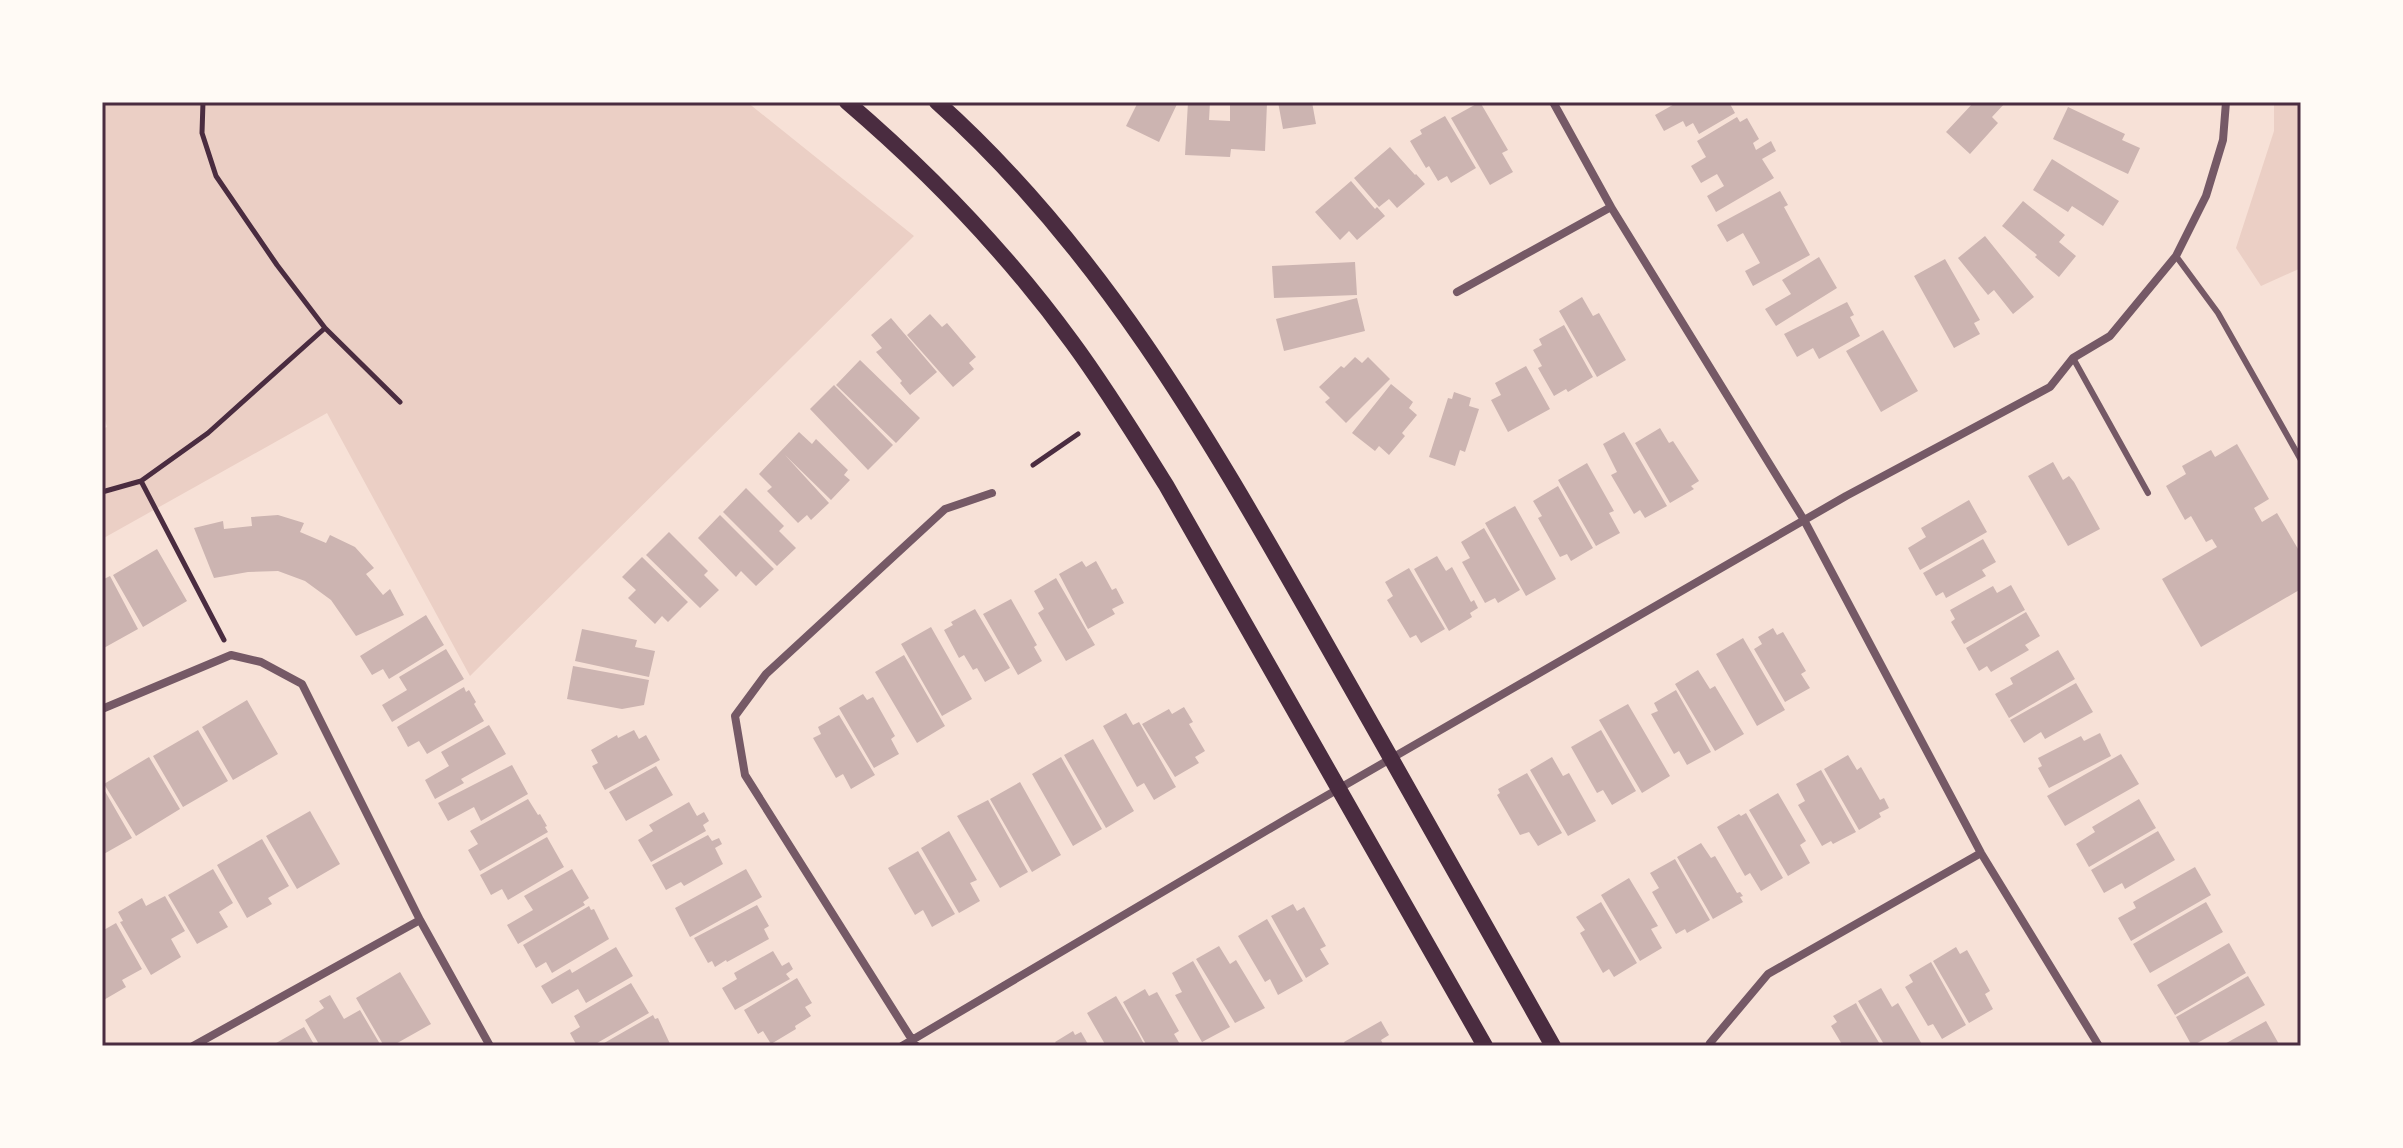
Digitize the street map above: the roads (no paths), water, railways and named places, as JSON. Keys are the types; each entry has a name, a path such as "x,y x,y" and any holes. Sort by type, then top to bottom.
{"main road":[{"path":"847,102 896,144 1013,267 1074,344 1117,406 1166,485 1485,1046"},
{"path":"937,102 1056,225 1115,299 1185,402 1258,524 1553,1046"}],"street":[{"path":"1553,102 1611,207 1804,520 1981,853 2099,1046"},
{"path":"902,1046 914,1043 1338,789 1804,520 2050,387 2073,358 2110,336 2176,256 2206,196 2223,140 2226,102"},
{"path":"1457,292 1611,207"},
{"path":"914,1043 745,775 735,716 766,674 945,509 992,493"},
{"path":"102,709 231,655 261,662 302,684 420,920 490,1046"},
{"path":"1710,1043 1768,974 1981,853"},
{"path":"193,1046 420,920"}],"lane":[{"path":"2301,241 2301,259"},
{"path":"2176,256 2218,313 2301,460"},
{"path":"2073,358 2148,493"}]}
